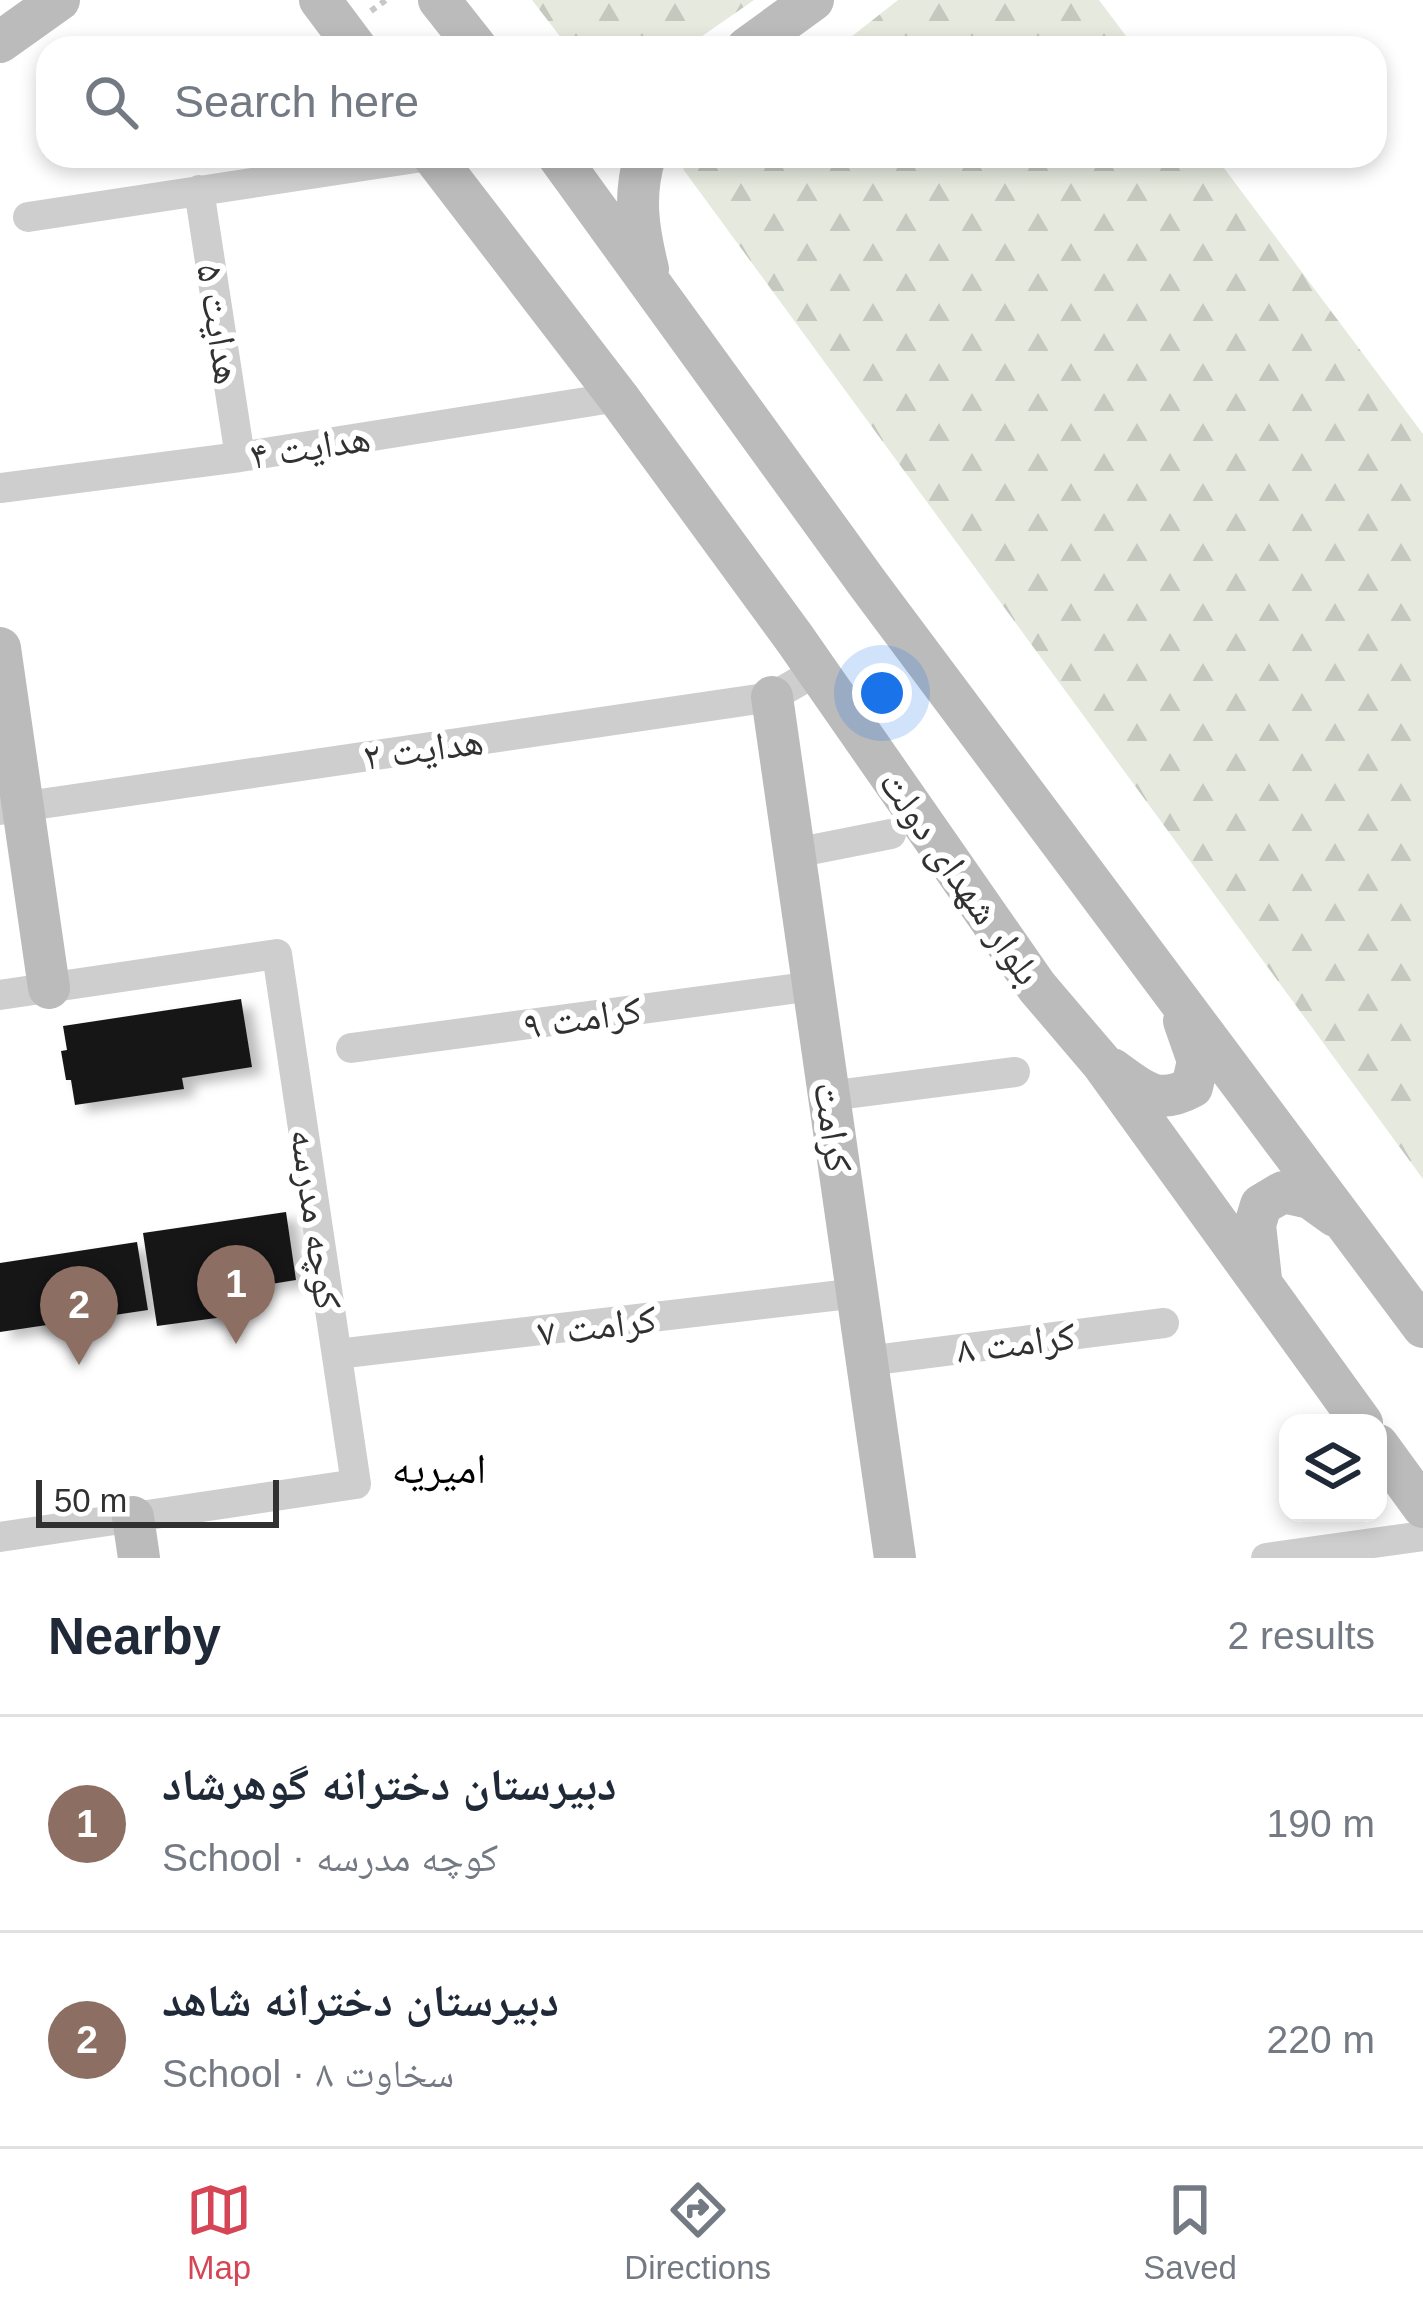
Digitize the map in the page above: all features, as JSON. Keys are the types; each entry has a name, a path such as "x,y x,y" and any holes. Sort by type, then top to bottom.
{"main road":[{"path":"0,42 59,0"},
{"path":"296,0 340,26"},
{"path":"439,0 468,36"},
{"path":"763,36 812,0"},
{"name":"بلوار شهدای دولت","path":"440,168 618,397 1037,987 1101,1062 1355,1414"},
{"path":"567,168 1179,1005 1423,1327"},
{"path":"641,168 636,221 651,282"},
{"path":"0,648 11,808 50,988"},
{"name":"کرامت","path":"772,697 895,1558"},
{"path":"1101,1062 1149,1095 1173,1097 1192,1087 1198,1061 1179,1005"},
{"path":"1261,1284 1255,1225 1261,1205 1283,1192 1310,1198 1346,1223"},
{"path":"1387,1457 1423,1507"}],"street":[{"path":"28,217 349,168"},
{"name":"هدایت ۵","path":"200,190 240,457"},
{"name":"هدایت ۴","path":"0,488 240,457 618,397"},
{"name":"هدایت ۲","path":"11,808 772,697 817,671"},
{"path":"795,854 891,834"},
{"name":"کوچه مدرسه","path":"50,988 277,954 356,1484 136,1537"},
{"name":"کرامت ۹","path":"351,1048 814,986"},
{"path":"0,995 50,988"},
{"path":"830,1096 1015,1072"},
{"name":"کرامت ۷","path":"337,1354 858,1293"},
{"name":"کرامت ۸","path":"867,1361 1164,1323"},
{"path":"1265,1558 1423,1536"},
{"path":"0,1537 136,1537"}],"green space":[{"path":"532,0 754,0 702,36 560,36"},
{"path":"898,0 1099,0 1126,36 852,36"},
{"path":"1224,168 1423,434 1423,1179 683,169"}],"building":[{"path":"241,999 252,1067 182,1078 184,1089 75,1105 61,1051 67,1050 63,1026"},
{"path":"286,1212 296,1280 228,1291 231,1316 157,1326 143,1233"},
{"path":"137,1242 148,1310 0,1332 0,1263"}],"place":[{"name":"دبیرستان دخترانه گوهرشاد","path":"236,1344"},
{"name":"دبیرستان دخترانه شاهد","path":"79,1365"}],"district":[{"name":"امیریه","path":"439,1468"}]}
